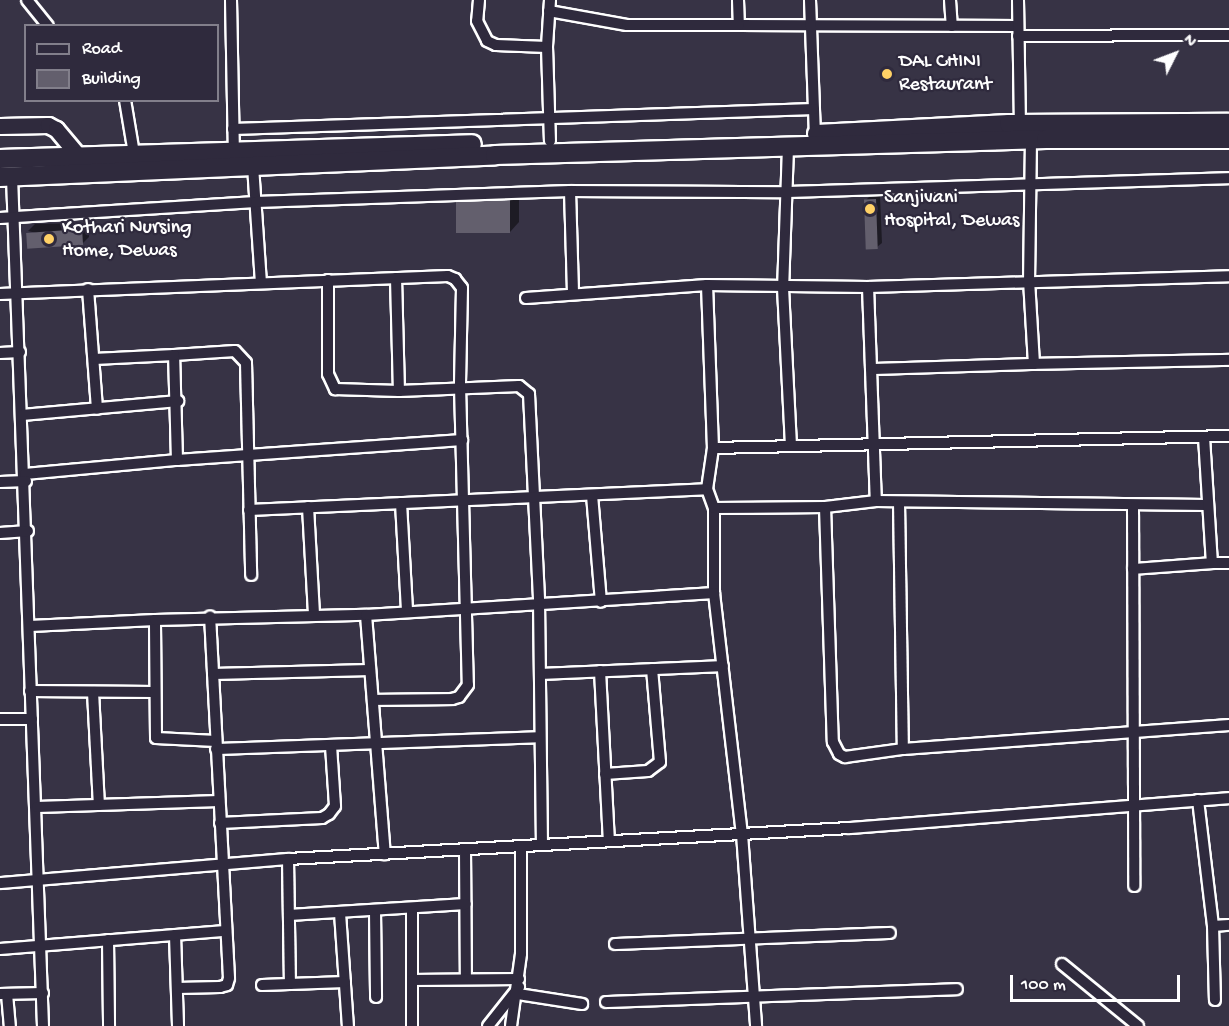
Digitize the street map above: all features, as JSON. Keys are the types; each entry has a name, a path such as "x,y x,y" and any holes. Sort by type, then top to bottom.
{"main road":[{"path":"0,159 815,134 1020,124 1229,123"},
{"path":"6,177 788,147 1031,140 1229,139"}],"street":[{"path":"27,0 46,24"},
{"path":"231,0 234,151"},
{"path":"479,0 477,21 488,41 496,45 547,47"},
{"path":"738,0 739,25"},
{"path":"810,0 815,134"},
{"path":"950,0 952,26"},
{"path":"1017,0 1020,124"},
{"path":"550,141 547,47 550,5 627,25 952,26 1018,31 1229,35"},
{"path":"125,102 134,154"},
{"path":"233,129 814,109"},
{"path":"0,126 48,125 56,129 79,156"},
{"path":"1031,140 1029,280 1034,364"},
{"path":"788,147 783,288 791,445"},
{"path":"253,166 261,282"},
{"path":"6,177 14,217 26,478 30,691 37,807 43,1026"},
{"path":"0,218 256,202 570,191 785,192 1030,182 1229,178"},
{"path":"570,191 573,294"},
{"path":"0,294 448,276 462,288 460,386 467,607 465,692 452,699 373,700"},
{"path":"526,298 707,285 783,288 868,287 1029,280 1229,276"},
{"path":"396,278 399,391"},
{"path":"328,280 330,384 347,392 460,386 519,386 526,390 539,601 542,845"},
{"path":"707,285 713,448 707,489 714,508 714,592 741,834 756,1026"},
{"path":"868,287 876,501"},
{"path":"88,289 97,409"},
{"path":"0,353 20,352"},
{"path":"94,358 240,353 246,363 251,575"},
{"path":"174,355 178,401 177,460"},
{"path":"871,369 1229,360"},
{"path":"22,415 178,401"},
{"path":"713,448 1229,436"},
{"path":"1204,437 1206,505 1212,563"},
{"path":"0,482 177,460 247,458 462,440"},
{"path":"249,510 707,489"},
{"path":"592,495 601,602"},
{"path":"714,508 825,507 876,501 1206,505"},
{"path":"899,502 903,748"},
{"path":"400,503 407,612"},
{"path":"1133,505 1131,732 1134,886"},
{"path":"308,507 314,615"},
{"path":"825,507 836,750 845,757 903,748 1229,725"},
{"path":"0,533 28,531"},
{"path":"1133,568 1229,563"},
{"path":"30,626 210,616 366,615 539,601 601,602 714,592"},
{"path":"366,615 385,854"},
{"path":"177,988 227,985 210,616"},
{"path":"154,620 156,738 216,745 331,745 540,737"},
{"path":"540,674 723,666"},
{"path":"605,774 648,771 660,762 652,669"},
{"path":"213,674 370,670"},
{"path":"600,671 609,841"},
{"path":"30,691 154,692"},
{"path":"93,692 99,805"},
{"path":"0,719 32,719"},
{"path":"220,823 322,818 329,814 335,806 331,745"},
{"path":"0,883 288,859 741,834 1229,798"},
{"path":"1198,800 1213,926 1215,1000"},
{"path":"37,807 219,801"},
{"path":"511,1026 519,987 521,846"},
{"path":"465,849 466,980"},
{"path":"288,859 290,984"},
{"path":"289,915 466,904"},
{"path":"412,908 412,1026"},
{"path":"375,910 376,997"},
{"path":"340,913 348,1026"},
{"path":"1213,926 1229,925"},
{"path":"0,949 225,931"},
{"path":"615,944 748,936 890,933"},
{"path":"175,935 178,1026"},
{"path":"108,940 109,1026"},
{"path":"1062,963 1138,1026"},
{"path":"412,980 466,980 519,987 582,1004"},
{"path":"262,985 345,982"},
{"path":"488,1026 519,987"},
{"path":"606,1002 957,989"},
{"path":"10,1026 4,994 43,993"}],"building":[{"path":"456,198 510,198 510,233 456,233"},
{"path":"864,199 876,199 878,249 866,249"},
{"path":"82,229 83,245 27,249 26,233"}],"place":[{"name":"DAL CHINI Restaurant","path":"887,74"},
{"name":"Sanjivani Hospital, Dewas","path":"870,209"},
{"name":"Kothari Nursing Home, Dewas","path":"49,239"}]}
